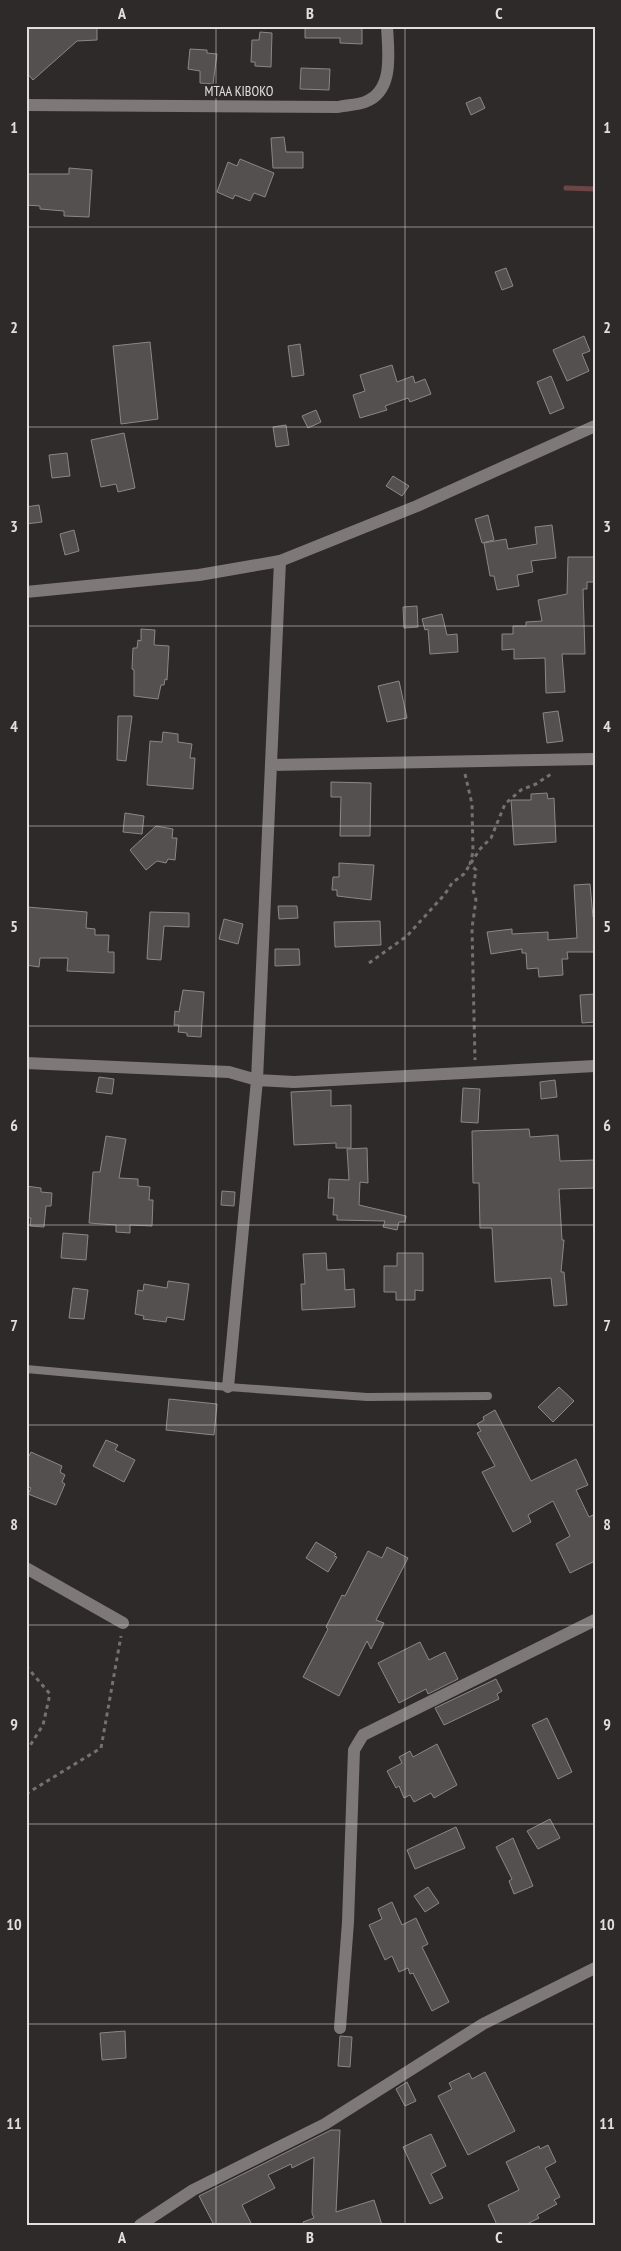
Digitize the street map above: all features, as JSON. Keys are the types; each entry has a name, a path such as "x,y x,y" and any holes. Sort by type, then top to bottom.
{"street":[{"name":"MTAA KIBOKO","path":"26,106 338,107 367,102 381,90 388,76 388,26"},
{"path":"26,592 199,575 280,561 417,506 595,426"},
{"path":"228,1387 257,1080 280,561"},
{"path":"271,765 595,759"},
{"path":"26,1063 229,1072 257,1080 294,1082 595,1066"},
{"path":"26,1568 123,1623"},
{"path":"340,2028 348,1922 354,1750 362,1735 595,1620"},
{"path":"140,2225 193,2190 326,2124 483,2024 595,1968"}],"lane":[{"path":"26,1369 367,1397 488,1396"}],"path":[{"path":"470,762 465,774 472,804 473,852 470,864"},
{"path":"368,963 407,936 445,894 452,883 464,874 480,849 491,838 505,804 521,790 536,784 557,770"},
{"path":"470,864 476,870 473,890 476,900 472,928 476,1019 475,1073"},
{"path":"26,1794 101,1748 123,1623"},
{"path":"26,1666 50,1694 43,1725 26,1752"}],"building":[{"path":"26,26 97,26 97,40 77,41 33,80 26,72"},
{"path":"305,26 362,26 362,44 340,43 340,38 305,38"},
{"path":"260,32 272,33 271,67 255,66 255,62 251,62 252,40 259,40"},
{"path":"190,49 207,50 207,53 217,54 213,84 200,83 200,71 188,69"},
{"path":"301,68 330,69 329,90 300,89"},
{"path":"480,97 485,108 471,115 466,103"},
{"path":"284,137 286,152 303,152 303,168 273,168 271,138"},
{"path":"240,159 274,173 265,197 254,193 250,201 235,195 233,199 217,192 228,162 237,166"},
{"path":"69,168 92,170 89,217 64,216 64,211 40,209 40,206 26,205 26,174 69,174"},
{"path":"506,268 513,286 502,290 495,272"},
{"path":"584,336 590,351 582,354 589,371 567,381 553,350"},
{"path":"150,342 158,419 121,424 113,346"},
{"path":"300,344 304,375 292,377 288,346"},
{"path":"392,365 397,382 413,376 415,383 425,379 431,394 410,402 408,398 385,406 387,410 360,418 353,395 365,391 360,375"},
{"path":"551,376 564,408 550,414 537,382"},
{"path":"316,410 321,422 308,428 302,416"},
{"path":"286,425 289,445 276,447 273,427"},
{"path":"124,433 135,488 118,492 116,484 101,487 91,440"},
{"path":"67,453 70,476 52,478 49,455"},
{"path":"393,476 409,486 402,496 386,486"},
{"path":"39,505 42,522 26,524 26,507"},
{"path":"488,515 494,540 482,543 475,519"},
{"path":"552,525 556,558 531,561 533,572 517,575 519,586 497,590 494,576 490,576 484,543 506,539 508,549 537,544 535,527"},
{"path":"74,530 79,551 65,555 60,534"},
{"path":"568,557 595,557 595,582 587,582 587,589 583,589 585,654 562,654 565,692 546,693 545,658 514,659 514,649 502,650 502,634 513,634 513,626 526,626 526,622 542,621 538,600 567,594"},
{"path":"417,606 418,627 404,628 403,607"},
{"path":"442,614 447,635 457,634 458,652 430,654 428,629 425,630 422,619"},
{"path":"141,629 155,630 154,645 169,646 167,680 165,679 164,685 161,685 158,699 134,696 133,648 137,648 138,640 141,641"},
{"path":"399,681 407,718 387,722 378,686"},
{"path":"558,711 563,741 547,743 543,713"},
{"path":"118,716 132,716 126,761 117,760"},
{"path":"163,732 178,734 178,742 192,744 190,758 195,758 193,789 147,785 150,741 162,742"},
{"path":"331,782 371,783 370,836 340,836 341,797 331,797"},
{"path":"547,793 548,799 554,798 556,842 514,845 511,800 531,800 531,794"},
{"path":"125,813 144,816 142,834 123,832"},
{"path":"156,826 173,829 172,838 177,838 175,860 168,859 166,863 157,861 146,870 130,850"},
{"path":"339,863 374,865 371,900 337,896 337,890 332,890 333,877 339,877"},
{"path":"590,884 593,917 595,917 595,952 567,952 568,959 562,959 563,975 539,977 538,968 527,969 526,953 522,953 522,949 491,954 487,932 512,929 512,934 548,932 548,940 577,938 574,885"},
{"path":"278,906 297,906 298,918 279,919"},
{"path":"27,907 87,912 86,928 95,929 95,935 109,935 108,952 114,952 114,973 67,971 68,958 40,958 39,967 26,965"},
{"path":"150,912 189,913 189,927 164,926 161,960 147,959"},
{"path":"224,919 243,924 238,944 219,939"},
{"path":"380,921 381,945 335,947 334,922"},
{"path":"275,949 299,949 300,965 275,966"},
{"path":"183,990 204,992 201,1037 187,1036 187,1033 178,1032 179,1025 174,1025 175,1011 179,1012"},
{"path":"595,994 595,1022 582,1023 580,995"},
{"path":"99,1077 114,1079 112,1094 96,1092"},
{"path":"555,1080 557,1097 541,1099 540,1082"},
{"path":"463,1088 480,1089 478,1123 461,1122"},
{"path":"331,1090 331,1106 351,1105 351,1148 336,1148 336,1143 294,1145 291,1092"},
{"path":"529,1129 530,1137 558,1135 560,1161 595,1160 595,1188 559,1189 562,1240 564,1240 561,1272 564,1272 567,1305 554,1306 551,1278 495,1282 492,1228 480,1228 479,1183 473,1183 472,1131"},
{"path":"106,1136 126,1139 119,1178 138,1179 138,1186 150,1187 149,1200 153,1200 152,1226 130,1225 130,1233 116,1232 116,1225 89,1223 93,1172 100,1172"},
{"path":"367,1148 368,1183 360,1182 359,1205 406,1216 405,1222 399,1222 397,1230 383,1227 385,1221 337,1220 337,1215 333,1215 334,1198 328,1198 329,1179 349,1180 347,1149"},
{"path":"26,1186 41,1188 41,1192 52,1193 51,1206 46,1206 44,1227 30,1226 31,1218 26,1217"},
{"path":"222,1191 235,1192 234,1206 221,1205"},
{"path":"63,1233 88,1235 86,1260 61,1258"},
{"path":"326,1253 327,1270 344,1269 345,1290 354,1289 355,1307 302,1310 301,1284 305,1284 303,1254"},
{"path":"397,1253 423,1253 423,1291 415,1290 415,1300 396,1300 396,1292 384,1292 384,1266 397,1266"},
{"path":"168,1281 189,1284 184,1320 167,1317 166,1322 143,1319 144,1316 135,1314 138,1290 143,1291 144,1284 167,1288"},
{"path":"73,1288 88,1290 84,1319 69,1318"},
{"path":"559,1387 574,1401 553,1422 538,1407"},
{"path":"169,1399 217,1404 214,1435 166,1430"},
{"path":"495,1410 531,1481 576,1459 588,1485 576,1490 589,1517 595,1514 595,1561 570,1573 556,1544 570,1536 553,1501 528,1515 531,1522 513,1532 482,1472 495,1466 477,1433 481,1431 477,1424 484,1420 483,1417"},
{"path":"106,1440 118,1445 115,1450 135,1460 124,1482 93,1466"},
{"path":"31,1452 62,1466 60,1472 65,1475 62,1482 65,1484 56,1505 28,1494 31,1488 26,1486 26,1462"},
{"path":"316,1542 336,1554 334,1556 337,1557 328,1572 306,1558"},
{"path":"387,1547 408,1558 376,1620 384,1623 371,1649 367,1641 339,1696 303,1677 328,1629 326,1627 342,1595 345,1596 368,1551 382,1558"},
{"path":"420,1642 429,1660 445,1652 458,1679 428,1694 426,1689 399,1703 378,1663"},
{"path":"496,1679 502,1691 497,1694 499,1699 444,1725 435,1708"},
{"path":"547,1718 572,1772 558,1779 532,1725"},
{"path":"437,1744 457,1785 434,1798 431,1793 414,1802 410,1795 404,1798 399,1786 396,1788 387,1771 402,1763 399,1757 410,1751 413,1757"},
{"path":"550,1819 560,1838 538,1849 527,1831"},
{"path":"456,1827 465,1848 415,1869 407,1850"},
{"path":"513,1838 533,1886 514,1894 509,1881 512,1879 496,1847"},
{"path":"428,1887 439,1903 425,1912 414,1896"},
{"path":"392,1902 402,1925 416,1918 428,1944 422,1947 449,2002 432,2011 413,1973 410,1974 408,1968 399,1972 392,1956 385,1960 369,1925 382,1919 378,1909"},
{"path":"125,2031 126,2058 102,2060 100,2033"},
{"path":"340,2036 352,2037 350,2067 338,2066"},
{"path":"485,2072 515,2131 468,2155 438,2096 452,2089 449,2083 469,2073 472,2079"},
{"path":"407,2082 416,2101 405,2106 396,2089"},
{"path":"331,2130 340,2130 336,2212 374,2200 382,2225 304,2225 303,2222 314,2218 312,2213 314,2157 292,2168 291,2164 268,2175 275,2188 242,2205 252,2225 214,2225 199,2196"},
{"path":"431,2134 446,2166 431,2174 443,2198 430,2204 403,2147"},
{"path":"548,2145 556,2162 545,2168 560,2197 554,2200 557,2204 537,2215 539,2218 525,2225 497,2225 488,2205 519,2190 506,2162 539,2146 540,2149"}],"waterway":[{"path":"566,188 595,189"}]}
